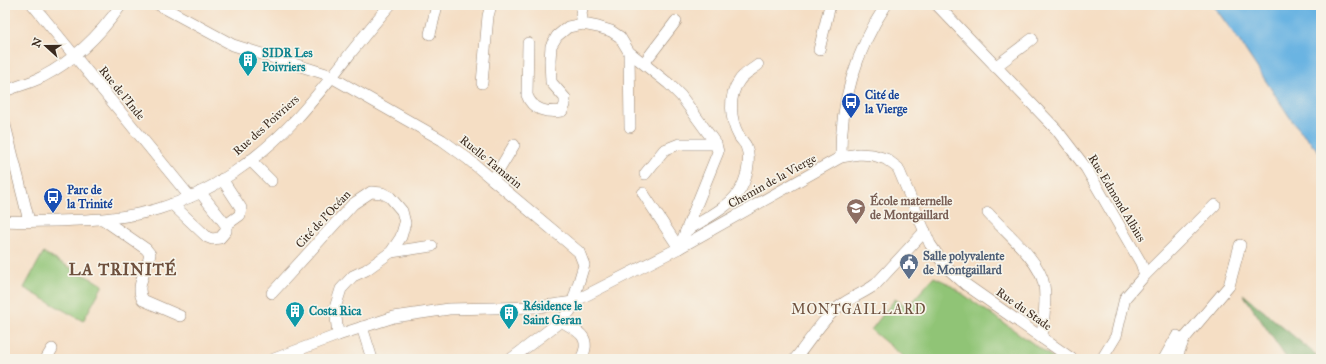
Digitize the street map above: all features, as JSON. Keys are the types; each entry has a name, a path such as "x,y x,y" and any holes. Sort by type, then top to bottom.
{"street":[{"name":"Rue de l'Inde","path":"33,5 195,194 226,226"},
{"path":"5,91 42,77 76,56 108,23 121,5"},
{"name":"Ruelle Tamarin","path":"158,5 233,45 316,70 442,140 493,180 582,256 584,265 570,311 561,321 511,359"},
{"name":"Rue des Poivriers","path":"5,221 104,220 158,210 195,194 222,179 250,160 297,118 332,78 364,35 390,5"},
{"path":"430,34 437,5"},
{"path":"482,83 488,16 491,5"},
{"path":"583,5 583,24"},
{"path":"819,50 830,5"},
{"path":"841,157 840,133 852,76 866,38 886,5"},
{"name":"Rue Edmond Albius","path":"937,5 1056,129 1086,168 1131,243 1145,274"},
{"path":"644,63 676,21"},
{"path":"528,43 527,95 530,104 536,108 552,112 562,111 565,105 565,98 551,82 551,46 557,36 568,27 583,24 611,31 620,37 629,52 644,63 681,96 716,144 718,152 679,248"},
{"path":"995,67 1032,39"},
{"path":"629,52 630,127"},
{"path":"686,231 730,202 738,193 746,176 749,158 746,146 739,135 734,119 731,100 734,89 740,79 758,65"},
{"path":"5,125 30,221"},
{"path":"644,174 664,150 679,144 716,144"},
{"path":"493,180 514,145"},
{"name":"Rue du Stade","path":"841,157 859,154 873,155 886,159 898,168 930,244 945,266 965,284 1072,359"},
{"name":"Chemin de la Vierge","path":"573,302 679,248 841,157"},
{"path":"250,160 271,181"},
{"path":"172,204 212,239 217,240 224,235 227,228 226,226 240,215 241,208 222,179"},
{"name":"Cité de l'Océan","path":"272,293 353,204 371,192 382,193 390,197 402,211 405,224 401,237 391,252 373,266 353,276 341,289 336,308 338,335"},
{"path":"643,193 679,248"},
{"path":"1102,359 1116,336 1125,298 1145,274 1215,205"},
{"path":"988,213 1027,254 1043,280 1045,292 1042,338"},
{"path":"104,220 146,249 150,254 139,288 140,295 143,300 180,316"},
{"path":"795,359 833,312 845,302 876,284 925,231"},
{"path":"1176,359 1184,339 1229,286 1240,245"},
{"name":"Cité de l'Océan","path":"391,252 432,246"},
{"path":"274,359 338,335 394,317 449,309 538,307 573,302"},
{"path":"561,321 581,334 586,342 586,351 581,359"},
{"path":"362,327 372,359"},
{"path":"1164,359 1177,336"},
{"path":"46,359 52,349"}],"green space":[{"path":"43,253 103,285 83,321 24,288"},
{"path":"934,277 947,283 1055,359 906,359 871,330 895,299 907,307"},
{"path":"1243,294 1321,359 1287,359"}],"water":[{"path":"1213,5 1321,5 1321,154 1293,122 1240,42"}],"place":[{"name":"SIDR Les Poivriers","path":"248,77"},
{"name":"Cité de la Vierge","path":"851,119"},
{"name":"Parc de la Trinité","path":"53,214"},
{"name":"École maternelle de Montgaillard","path":"856,225"},
{"name":"Salle polyvalente de Montgaillard","path":"909,280"},
{"name":"Costa Rica","path":"295,328"},
{"name":"Résidence le Saint Geran","path":"509,330"}],"district":[{"name":"LA TRINITÉ","path":"123,269"},
{"name":"MONTGAILLARD","path":"859,309"}]}
